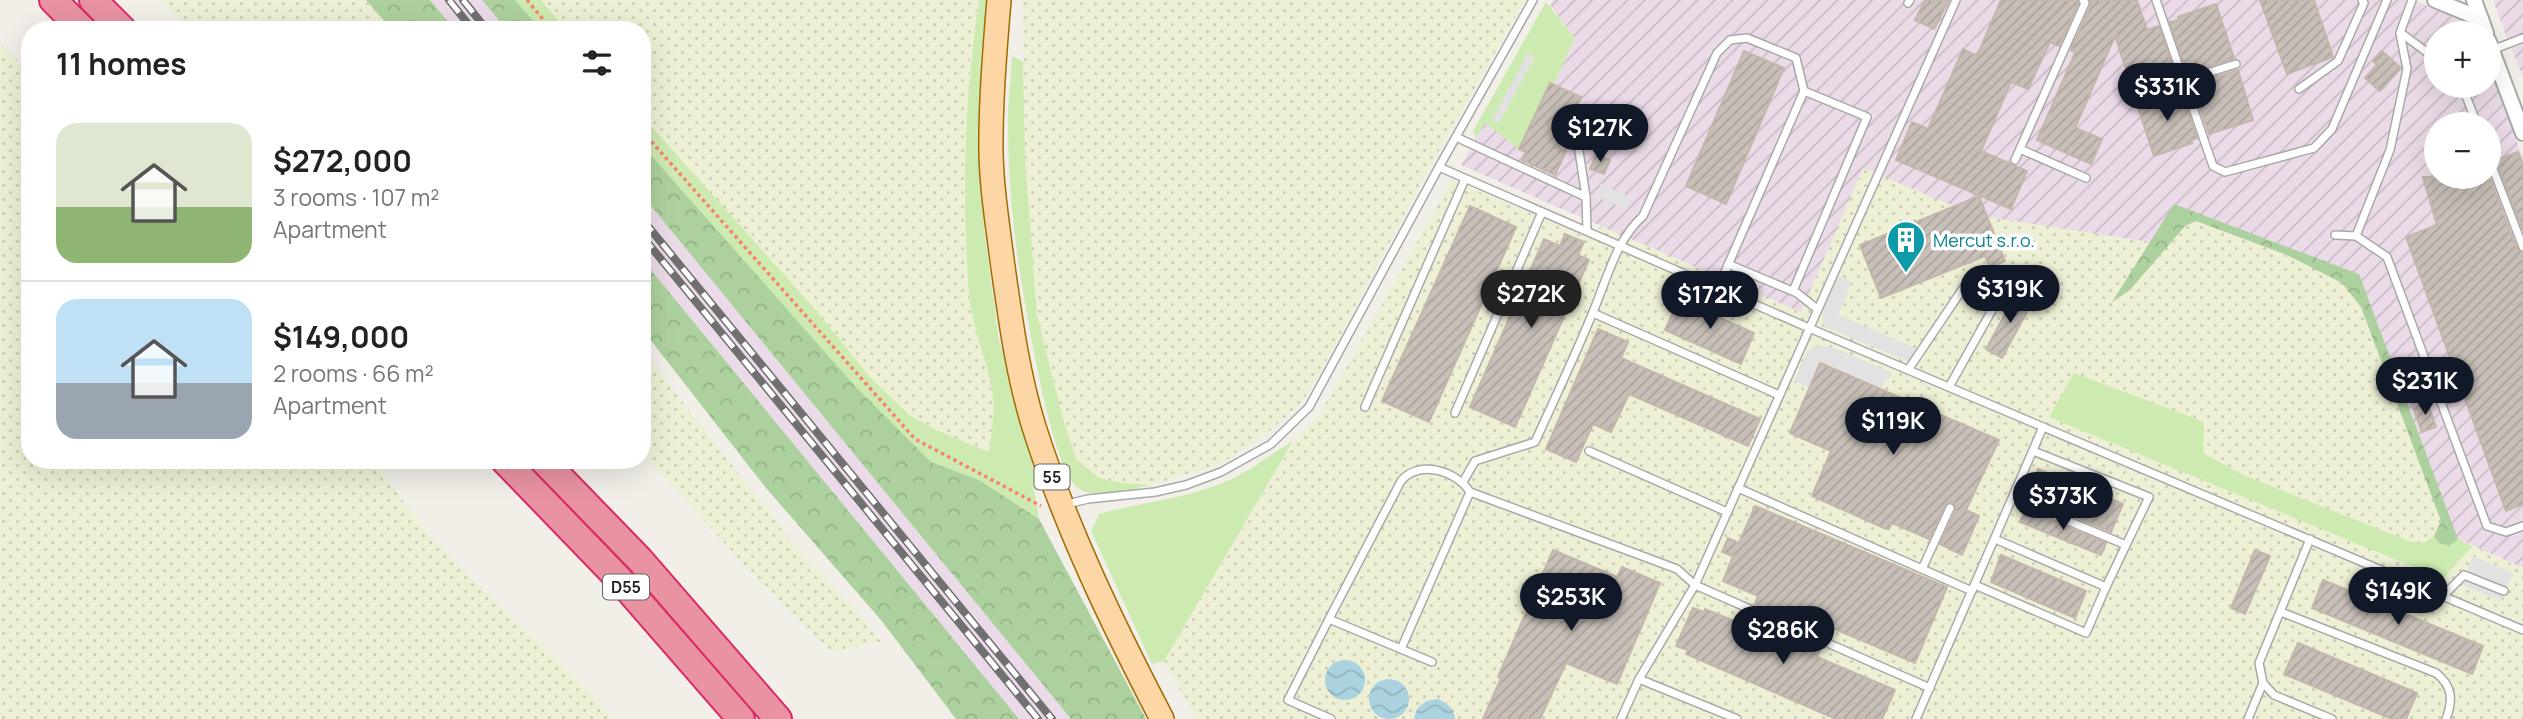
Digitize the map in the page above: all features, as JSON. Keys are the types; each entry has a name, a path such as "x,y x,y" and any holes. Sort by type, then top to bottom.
{"highway":[{"path":"53,0 74,21"},
{"path":"93,0 114,21"},
{"name":"D55","path":"513,469 619,579 741,719"},
{"name":"D55","path":"552,469 640,560 778,719"}],"main road":[{"name":"55","path":"999,0 990,140 996,218 1013,340 1034,426 1062,505 1125,649 1162,719"}],"street":[{"path":"2435,0 2481,19"},
{"path":"2474,0 2481,19"},
{"path":"2501,74 2523,133"}],"lane":[{"path":"1062,505 1088,499 1155,492 1186,485 1221,472 1271,444 1309,407 1439,167 1534,0"},
{"path":"1621,719 1639,679 1695,585 1956,0"},
{"path":"2015,160 2084,0"},
{"path":"2156,0 2213,166 2225,172 2314,148 2332,129 2387,0"},
{"path":"2300,89 2338,61 2364,3 2362,0"},
{"path":"2356,236 2390,150 2407,69 2400,33 2412,0"},
{"path":"2400,33 2424,50"},
{"path":"1464,482 1475,461 1535,442 1593,313 1620,244 1633,224 1643,216 1717,53 1730,40 1746,38 1796,58 1804,91 1717,288"},
{"path":"2501,43 2523,38"},
{"path":"2136,99 2236,64"},
{"path":"1793,291 1867,117 1804,91"},
{"path":"1456,137 1586,197"},
{"path":"1577,138 1586,197 1587,230"},
{"path":"2020,149 2086,178"},
{"path":"1439,167 1809,328 2523,630"},
{"path":"1365,407 1465,179"},
{"path":"2501,189 2523,247"},
{"path":"1455,413 1542,212"},
{"path":"2335,235 2356,236 2387,257 2487,526 2506,532 2523,526"},
{"path":"1728,264 1793,291 1817,309"},
{"path":"1908,370 1968,281"},
{"path":"1950,387 2006,285 2011,282 2035,293"},
{"path":"1593,313 1779,395"},
{"path":"1916,719 2043,427"},
{"path":"1738,488 1922,569 2086,632 2149,497 2033,451"},
{"path":"1589,452 1727,512"},
{"path":"1331,719 1288,701 1401,481 1408,473 1426,468 1464,482 1470,492 1677,569 1695,585 1930,688"},
{"path":"1401,649 1470,492"},
{"path":"2012,498 2126,545"},
{"path":"1922,569 1950,508"},
{"path":"1995,539 2106,587"},
{"path":"2310,539 2259,663 2263,683 2274,695 2320,717 2332,719"},
{"path":"2443,596 2464,575 2504,591"},
{"path":"2281,612 2436,673 2450,689 2451,706 2446,719"},
{"path":"1329,619 1432,663"},
{"path":"1639,679 1737,719"},
{"path":"2248,719 2263,683"}],"path":[{"path":"527,0 544,21"},
{"path":"651,141 915,439 1039,505 1048,509 1062,505"}],"shaded area":[{"path":"430,0 482,0 500,21 448,21"},
{"path":"1553,0 2414,0 2461,21 2424,21 2424,98 2501,98 2523,159 2523,568 2456,538 2358,274 2174,205 2124,283 1864,168 1801,313 1461,165 1484,123 1550,82 1554,83 1575,38 1550,5"},
{"path":"2493,0 2523,0 2523,77 2509,43"},
{"path":"1528,53 1535,57 1499,123 1492,120"},
{"path":"1601,184 1632,198 1627,210 1596,196"},
{"path":"651,206 1071,719 1019,719 651,270"},
{"path":"1837,276 1852,282 1838,315 1918,349 1910,362 1828,328 1823,322 1822,312"},
{"path":"1820,345 1834,348 1893,373 1880,388 1821,362 1809,388 1794,381 1808,350"},
{"path":"2473,556 2513,573 2501,601 2462,585"}],"green space":[{"path":"162,0 366,0 383,21 183,21"},
{"path":"366,0 430,0 448,21 384,21"},
{"path":"482,0 515,0 533,21 500,21"},
{"path":"515,0 541,0 558,21 533,21"},
{"path":"541,0 979,0 970,58 964,190 970,298 993,397 994,417 989,452 936,430 909,415 870,377 651,126 651,21 558,21"},
{"path":"979,0 987,0 981,57 984,230 999,340 1037,473 1033,482 1039,519 979,480 931,462 855,386 651,155 651,126 814,308 870,377 909,415 936,430 989,452 993,398 971,307 965,220 967,110"},
{"path":"1023,0 1525,0 1428,170 1302,402 1269,432 1219,465 1151,485 1099,478 1076,459 1037,315 1025,157"},
{"path":"1546,2 1575,38 1554,84 1550,82 1519,149 1485,123 1476,138 1473,131"},
{"path":"0,43 21,64 21,469 380,469 425,530 467,574 580,681 614,719 0,719"},
{"path":"1012,56 1023,62 1025,158 1037,315 1063,419 1076,459 1099,478 1151,485 1114,493 1085,492 1078,488 1068,474 1058,449 1039,378 1015,239 1008,144"},
{"path":"651,155 855,386 931,462 979,480 1039,519 1146,719 1071,719 651,206"},
{"path":"1863,168 1975,215 2169,245 2185,226 2196,221 2287,255 2306,265 2358,273 2456,538 2523,569 2523,719 1196,719 1164,661 1293,443 1320,414 1452,180 1595,241 1600,226 1801,312"},
{"path":"2174,204 2359,274 2458,539 2449,546 2439,543 2434,536 2441,521 2361,307 2342,283 2287,255 2196,221 2185,226 2130,290 2112,302"},
{"path":"651,270 1019,719 956,719 881,620 766,488 651,341"},
{"path":"651,362 796,547 881,642 831,652 756,578 651,462"},
{"path":"2074,373 2199,420 2204,426 2203,453 2241,474 2411,542 2424,543 2434,536 2439,543 2449,546 2458,539 2472,546 2443,579 2049,417"},
{"path":"1293,441 1164,661 1152,664 1091,531 1099,514 1180,496 1227,481"}],"water":[{"path":"1345,660 1353,661 1359,666 1364,672 1364,688 1359,694 1353,699 1345,700 1337,699 1331,694 1326,688 1325,680 1326,672 1331,666 1337,661"},
{"path":"1389,679 1397,680 1403,685 1408,691 1408,707 1403,713 1397,718 1389,719 1381,718 1375,713 1370,707 1369,699 1370,691 1375,685 1381,680"},
{"path":"1438,699 1450,707 1455,719 1414,719 1422,704"}],"building":[{"path":"1925,0 1949,0 1934,29 1915,20"},
{"path":"2001,0 2077,0 2078,4 2059,46 2050,42 2028,89 2011,82 1981,151 2027,171 2011,209 1896,160 1912,122 1928,129 1963,49 1977,56"},
{"path":"2090,0 2137,0 2147,30 2159,26 2177,79 2134,93 2115,36 2075,128 2102,139 2091,164 2037,140 2075,53 2071,50 2091,5"},
{"path":"2260,0 2314,0 2333,57 2287,74"},
{"path":"2216,4 2234,58 2187,73 2170,22"},
{"path":"1744,51 1784,68 1726,204 1686,186"},
{"path":"2382,51 2401,68 2380,91 2365,78 2377,65 2373,61"},
{"path":"2238,70 2253,120 2209,134 2192,85"},
{"path":"1550,83 1581,97 1558,147 1566,151 1555,175 1522,160 1526,152 1519,149"},
{"path":"2181,91 2197,138 2191,140 2192,143 2154,156 2137,105"},
{"path":"2518,152 2523,165 2523,230 2501,173 2501,158"},
{"path":"1596,154 1610,160 1604,174 1590,169"},
{"path":"2426,189 2494,189 2517,249 2523,253 2523,504 2506,511 2406,237 2437,225"},
{"name":"Mercut s.r.o.","path":"1979,196 2005,261 1990,268 1985,256 1881,298 1860,245"},
{"path":"1470,206 1516,227 1429,422 1382,401"},
{"path":"1565,234 1584,242 1578,255 1589,260 1515,427 1470,407 1544,239 1560,246"},
{"path":"2017,292 2034,299 2002,358 1986,349"},
{"path":"1679,299 1754,333 1741,364 1665,330"},
{"path":"1598,329 1628,342 1621,358 1760,419 1748,446 1629,394 1611,432 1593,424 1576,462 1546,449"},
{"path":"1820,363 1999,440 1966,510 1979,516 1962,555 1940,544 1956,510 1952,502 1945,505 1929,539 1892,523 1889,529 1884,528 1812,496 1831,451 1790,433"},
{"path":"2427,402 2436,427 2422,432 2413,408"},
{"path":"2038,469 2123,504 2111,532 2030,498 2031,495 2028,494"},
{"path":"1755,506 1947,587 1915,663 1830,627 1826,636 1755,604 1758,596 1723,581 1733,556 1722,552 1728,538 1739,543"},
{"path":"2025,510 2106,543 2101,555 2020,522"},
{"path":"1553,550 1617,577 1622,567 1660,583 1617,684 1566,663 1540,719 1483,719 1501,678 1498,677"},
{"path":"2255,550 2270,556 2245,614 2231,608"},
{"path":"2001,555 2086,591 2075,618 1991,582"},
{"path":"2323,580 2483,646 2472,674 2312,608"},
{"path":"1693,608 1704,612 1705,609 1746,626 1750,616 1821,647 1817,657 1895,690 1882,719 1836,719 1686,654 1688,650 1676,646"},
{"path":"2298,643 2417,693 2406,719 2392,719 2284,674"}],"railway":[{"path":"449,0 466,21"},
{"path":"463,0 480,21"},
{"path":"651,230 1052,719"},
{"path":"651,247 1038,719"}],"place":[{"name":"Mercut s.r.o.","path":"1906,274"}]}
